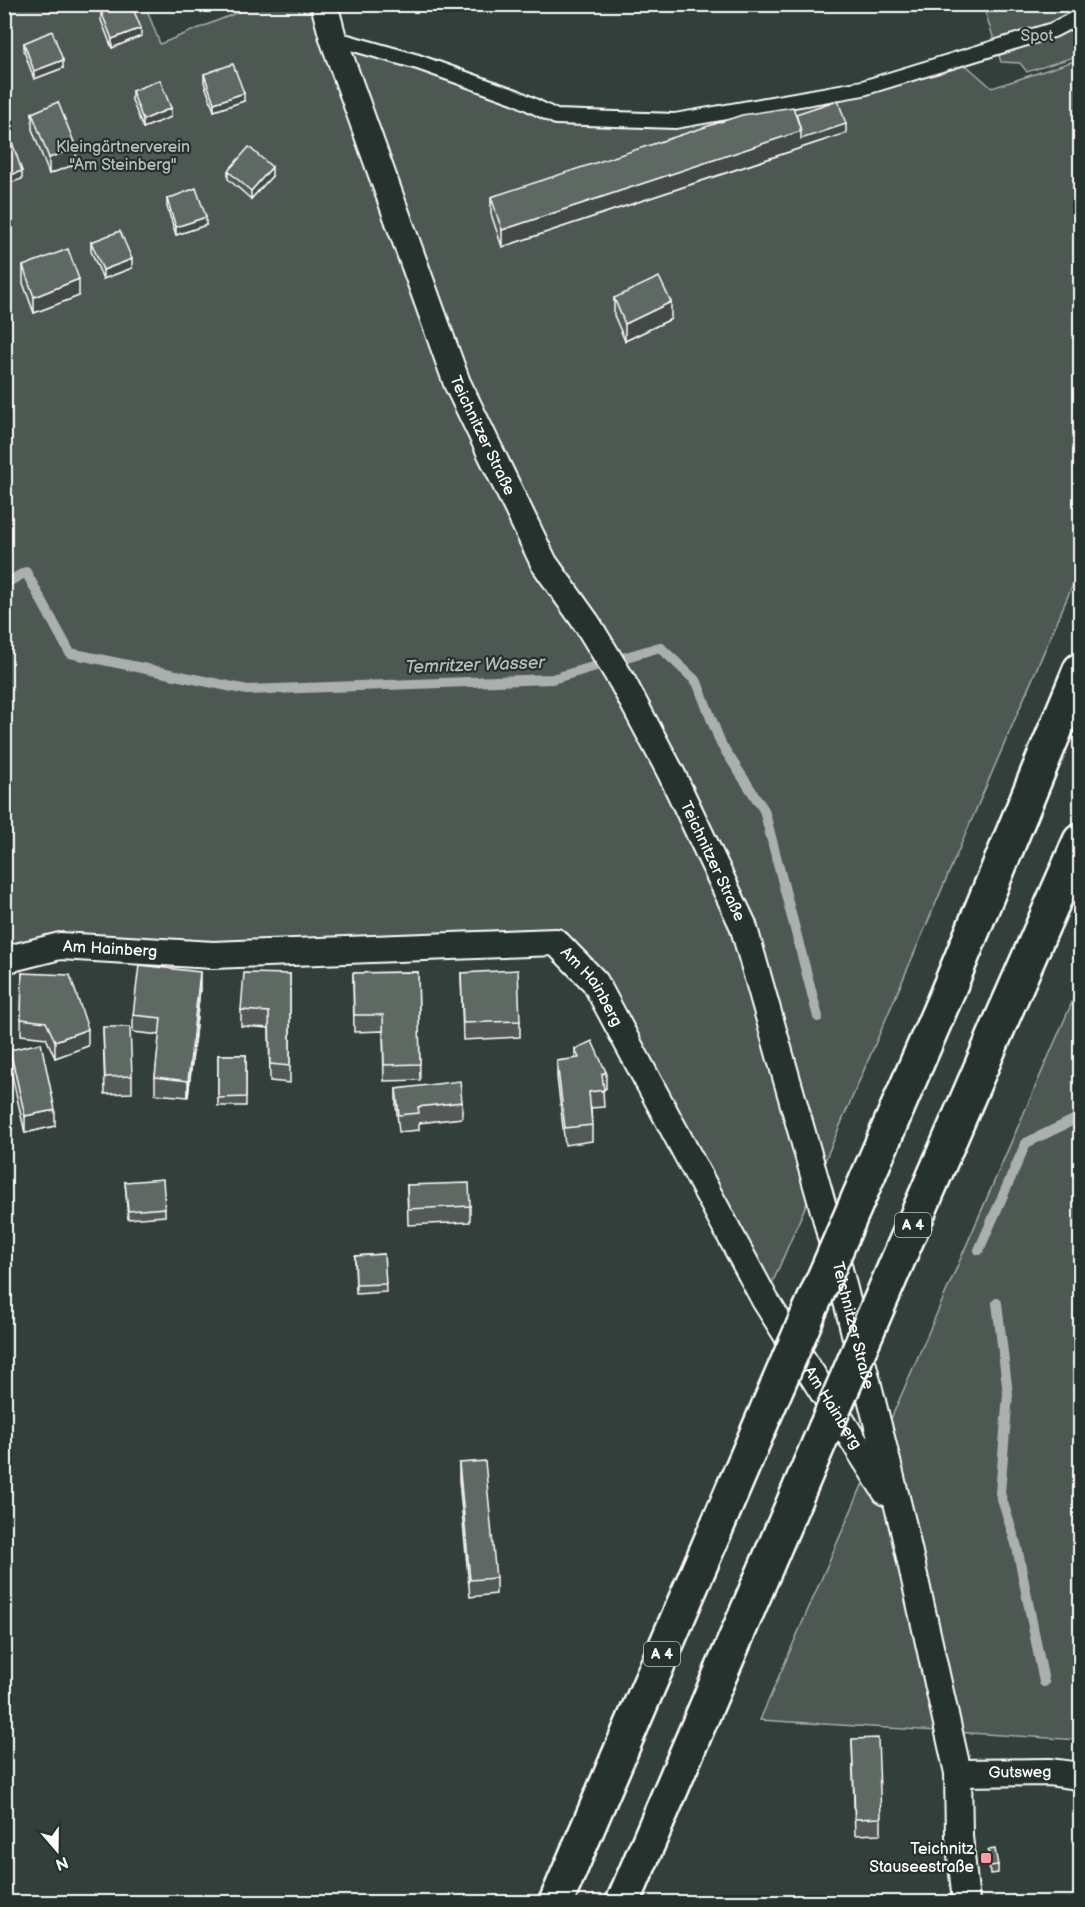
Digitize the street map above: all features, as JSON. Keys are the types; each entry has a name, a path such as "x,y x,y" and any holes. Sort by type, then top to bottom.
{"highway":[{"name":"A 4","path":"556,1902 945,998 1080,670"},
{"name":"A 4","path":"623,1902 1080,841"}],"street":[{"name":"Teichnitzer Straße","path":"324,4 333,38 457,382 544,564 588,625 637,709 671,773 743,925 827,1221 899,1513 958,1773 959,1836 966,1902"},
{"name":"Am Hainberg","path":"4,960 60,946 213,955 556,942 595,982 765,1300 899,1513"},
{"name":"Gutsweg","path":"958,1773 1049,1772 1080,1776"}],"lane":[{"path":"333,38 418,62 516,97 556,117 675,121 863,88 1053,30 1080,16"}],"green space":[{"name":"Kleingärtnerverein \"Am Steinberg\"","path":"4,5 145,5 160,44 241,11 239,5 324,5 333,38 556,117 675,121 863,88 959,59 992,88 1080,59 1080,568 765,1300 595,982 556,942 5,960"},
{"name":"Spot","path":"983,5 1080,5 1080,55 1027,72 1020,63 1001,62"},
{"path":"1080,984 1080,1740 760,1720"}],"building":[{"path":"117,4 131,4 141,28 112,39 101,11"},
{"path":"52,31 63,60 34,71 24,43"},
{"path":"233,64 244,93 214,103 204,74"},
{"path":"160,80 171,108 143,120 132,91"},
{"path":"838,100 846,124 801,139 796,114"},
{"path":"58,102 76,147 49,158 32,113"},
{"path":"793,107 801,131 502,230 491,197 742,115"},
{"path":"12,142 22,171 4,177 4,144"},
{"path":"249,147 272,167 251,191 228,171"},
{"path":"196,188 206,217 176,227 167,199"},
{"path":"120,231 132,259 103,270 91,242"},
{"path":"68,249 79,279 34,297 23,266"},
{"path":"659,277 671,302 625,324 614,298"},
{"path":"139,965 200,972 188,1081 155,1077 161,1018 133,1015"},
{"path":"518,970 520,1021 463,1023 461,973"},
{"path":"418,972 420,1064 384,1065 383,1015 354,1015 353,973"},
{"path":"22,973 70,975 88,1029 55,1041 46,1022 21,1019"},
{"path":"244,973 290,974 290,1066 270,1064 269,1012 241,1010"},
{"path":"103,1027 130,1027 132,1076 105,1077"},
{"path":"592,1041 606,1072 602,1074 604,1090 589,1092 592,1125 565,1128 557,1061 579,1058 575,1049"},
{"path":"41,1043 55,1110 25,1116 10,1050"},
{"path":"218,1055 246,1055 246,1097 218,1098"},
{"path":"460,1081 462,1102 418,1107 419,1113 399,1115 396,1089"},
{"path":"163,1179 165,1208 128,1211 125,1182"},
{"path":"469,1183 470,1206 408,1209 407,1185"},
{"path":"384,1254 386,1284 356,1285 355,1256"},
{"path":"485,1461 496,1578 470,1580 459,1463"},
{"path":"878,1738 881,1818 855,1819 852,1739"},
{"path":"995,1849 998,1865 990,1866 988,1850"}],"waterway":[{"name":"Temritzer Wasser","path":"4,584 26,572 70,653 247,690 552,679 660,647 697,682 721,744 764,810 818,1017"},
{"path":"979,1250 1026,1143 1080,1117"},
{"path":"997,1303 1008,1394 1000,1493 1017,1547 1044,1682"}],"place":[{"name":"Teichnitz Stauseestraße","path":"986,1858"}]}
